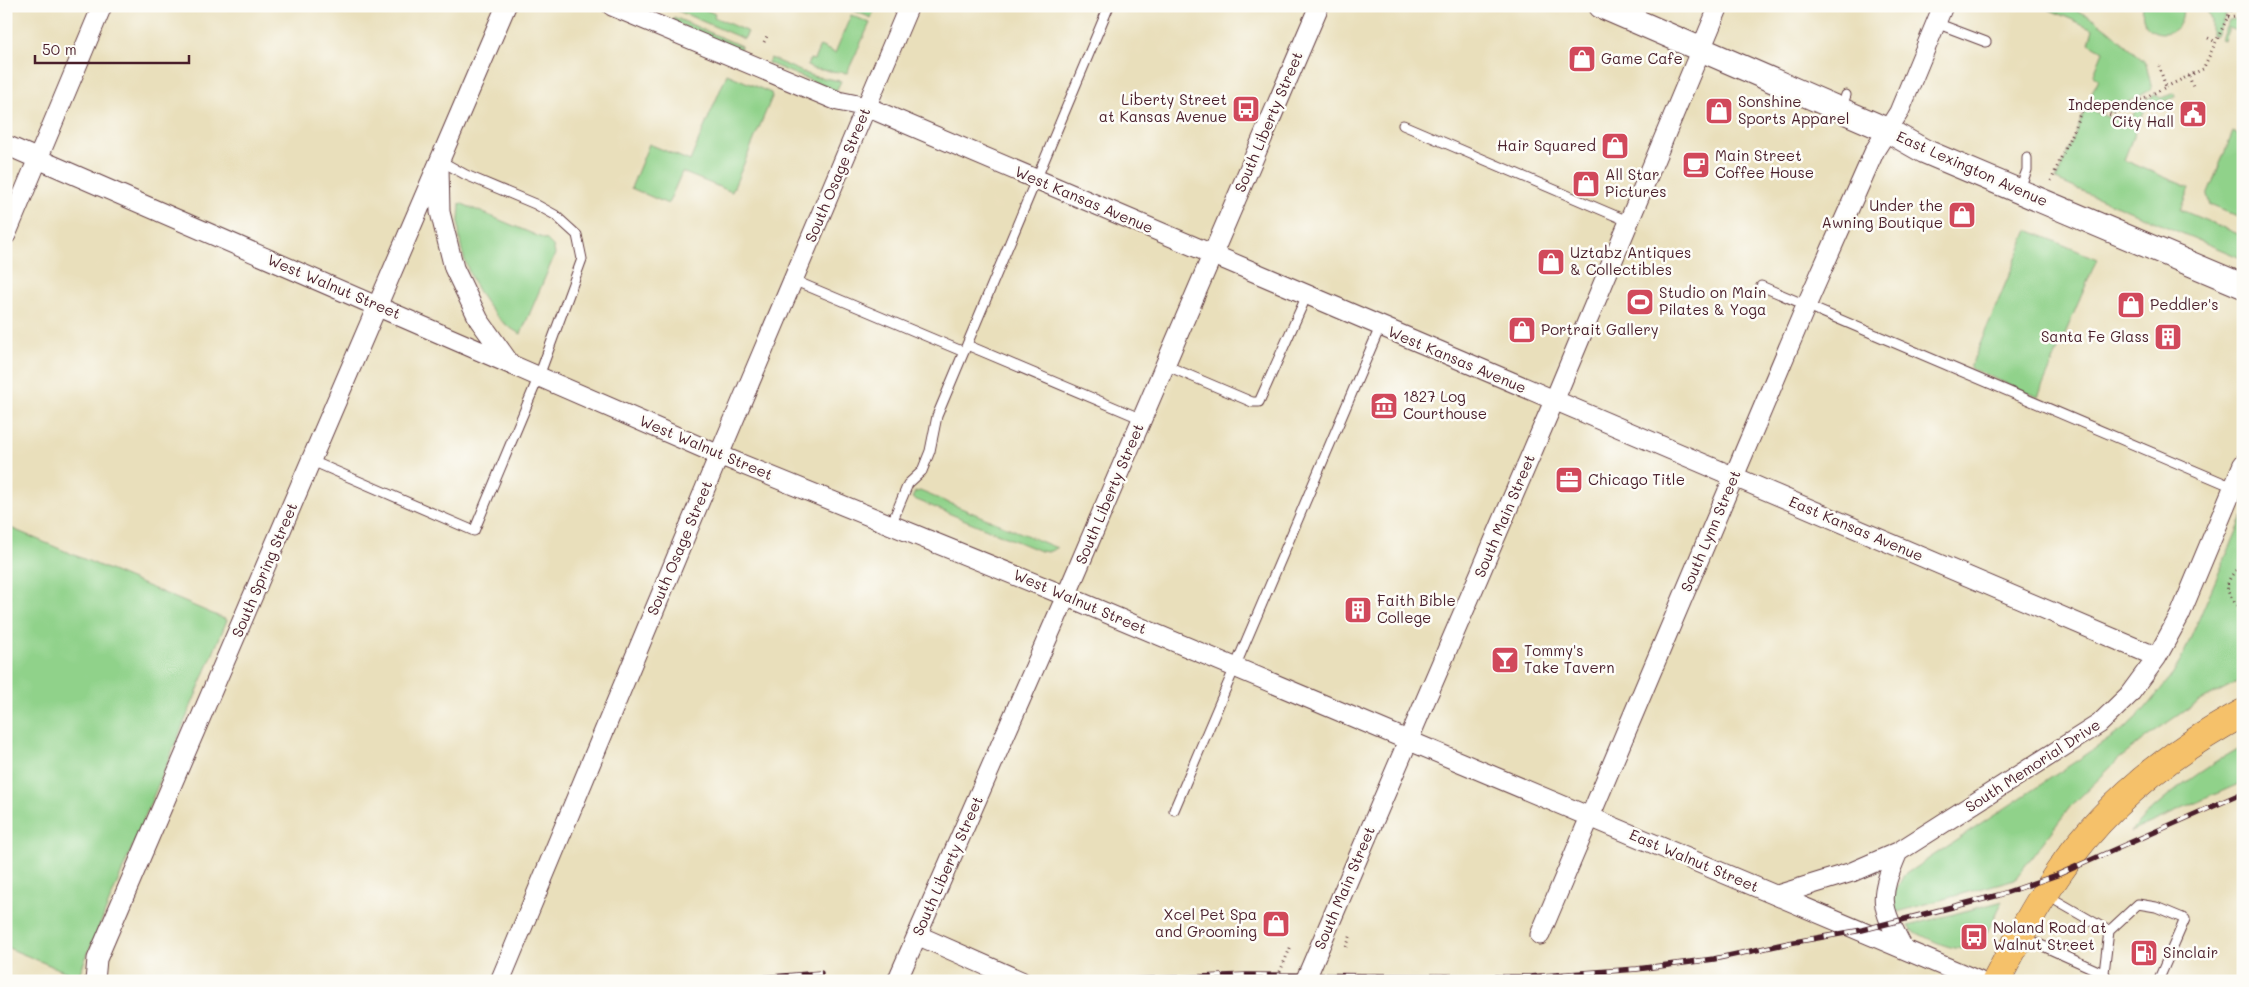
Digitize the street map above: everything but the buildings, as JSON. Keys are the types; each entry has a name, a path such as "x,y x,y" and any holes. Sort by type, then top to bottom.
{"main road":[{"path":"1996,981 2045,894 2082,842 2139,784 2177,753 2212,730 2243,713"}],"street":[{"path":"6,235 102,6"},
{"name":"South Spring Street","path":"95,981 97,959 506,6"},
{"name":"West Kansas Avenue","path":"612,6 838,101 867,107 1554,401"},
{"name":"South Osage Street","path":"500,981 719,455 909,6"},
{"name":"South Liberty Street","path":"897,981 1066,596 1319,6"},
{"name":"East Lexington Avenue","path":"1601,6 1702,50 1843,102 1924,151 2243,286"},
{"name":"South Main Street","path":"1306,981 1630,222 1719,6"},
{"name":"South Lynn Street","path":"1540,935 1806,306 1875,150 1899,112 1940,15"},
{"name":"West Walnut Street","path":"6,145 719,455 1066,596 1409,742"},
{"name":"South Spring Street","path":"439,159 440,212 454,268 479,320 510,363"},
{"name":"East Kansas Avenue","path":"1554,401 2157,657"},
{"name":"South Memorial Drive","path":"1777,895 1852,872 1898,852 2099,724 2129,695 2157,657 2180,615 2243,464"},
{"name":"East Walnut Street","path":"1409,742 1979,981"},
{"path":"1898,852 1886,880 1883,903 1890,923 1903,948"},
{"path":"917,935 1021,981"}],"lane":[{"path":"891,525 908,484 922,470 930,451 937,416 1109,6"},
{"path":"1940,15 1986,42"},
{"path":"1403,125 1630,222"},
{"path":"2019,191 2027,170 2027,158"},
{"path":"312,461 474,531 539,376 582,259 577,235 555,215 466,175 439,159"},
{"path":"793,280 1142,419"},
{"path":"1761,286 2234,486"},
{"path":"1165,365 1252,402 1259,402 1306,295"},
{"path":"1174,810 1380,327"},
{"path":"2045,894 2109,931"},
{"path":"2020,936 2104,978 2109,931 2138,904 2156,907 2185,919 2158,981"}],"path":[{"path":"2051,182 2084,105 2111,115 2203,69 2233,6"},
{"path":"2228,17 2243,15"},
{"path":"764,42 766,36"},
{"path":"2208,38 2216,42"},
{"path":"2159,66 2166,87"},
{"path":"2189,76 2193,87"},
{"path":"2243,563 2230,576 2228,588 2229,596 2243,610"},
{"path":"1346,948 1351,935"},
{"path":"1276,981 1291,946"}],"green space":[{"path":"677,6 697,6 715,14 714,17 748,32 744,39 676,10"},
{"path":"855,6 876,6 871,18 853,10"},
{"path":"2049,6 2067,6 2094,19 2110,31 2146,63 2152,89 2111,112 2088,103 2098,79 2093,76 2103,51 2089,43 2093,29 2048,9"},
{"path":"2143,6 2182,6 2182,18 2178,26 2171,31 2162,33 2154,31 2147,26 2143,18"},
{"path":"2205,6 2230,6 2216,36 2211,35 2211,20"},
{"path":"851,15 870,23 847,73 813,69 807,66 810,59 814,60 820,46 835,53"},
{"path":"674,17 741,46 740,50 672,21"},
{"path":"2243,18 2243,33 2229,28 2224,40 2221,39 2229,20"},
{"path":"770,58 812,76 841,81 836,91 768,63"},
{"path":"727,74 771,93 772,97 732,192 682,172 668,204 631,188 649,144 690,161"},
{"path":"2175,93 2176,97 2156,104 2149,101 2138,125 2130,122 2138,104 2155,95 2161,98"},
{"path":"2086,108 2136,129 2124,160 2190,188 2181,210 2243,236 2243,259 2056,180"},
{"path":"2233,132 2243,137 2243,219 2210,205 2207,195"},
{"path":"460,203 547,240 553,246 555,254 521,334 497,317 478,290 471,275 461,245 459,228"},
{"path":"2028,230 2097,259 2038,397 1970,368"},
{"path":"920,491 1057,548 1048,552 1040,551 912,498 915,492"},
{"path":"2243,517 2243,679 2193,705 2119,759 2070,807 2015,879 1894,913 1893,895 1904,875 2125,728 2143,711 2170,678 2181,660"},
{"path":"6,526 227,620 78,977 6,947"},
{"path":"2243,746 2243,782 2130,832 2155,807 2183,785"},
{"path":"2003,901 1987,932 1973,946 1955,948 1945,946 1911,930 1908,926"}],"railway":[{"path":"1102,981 1247,975 1528,977 1637,969 1714,959 1862,930 1999,895 2057,875 2243,793"},
{"path":"723,981 821,973"}],"place":[{"name":"Game Cafe","path":"1582,59"},
{"name":"Liberty Street at Kansas Avenue","path":"1246,109"},
{"name":"Sonshine Sports Apparel","path":"1719,111"},
{"name":"Independence City Hall","path":"2193,114"},
{"name":"Hair Squared","path":"1615,146"},
{"name":"Main Street Coffee House","path":"1696,165"},
{"name":"All Star Pictures","path":"1586,184"},
{"name":"Under the Awning Boutique","path":"1962,215"},
{"name":"Uztabz Antiques & Collectibles","path":"1551,262"},
{"name":"Studio on Main Pilates & Yoga","path":"1640,302"},
{"name":"Peddler's","path":"2131,305"},
{"name":"Portrait Gallery","path":"1522,330"},
{"name":"Santa Fe Glass","path":"2168,337"},
{"name":"1827 Log Courthouse","path":"1384,406"},
{"name":"Chicago Title","path":"1569,480"},
{"name":"Faith Bible College","path":"1358,610"},
{"name":"Tommy's Take Tavern","path":"1505,660"},
{"name":"Xcel Pet Spa and Grooming","path":"1276,924"},
{"name":"Noland Road at Walnut Street","path":"1974,937"},
{"name":"Sinclair","path":"2144,953"}]}
